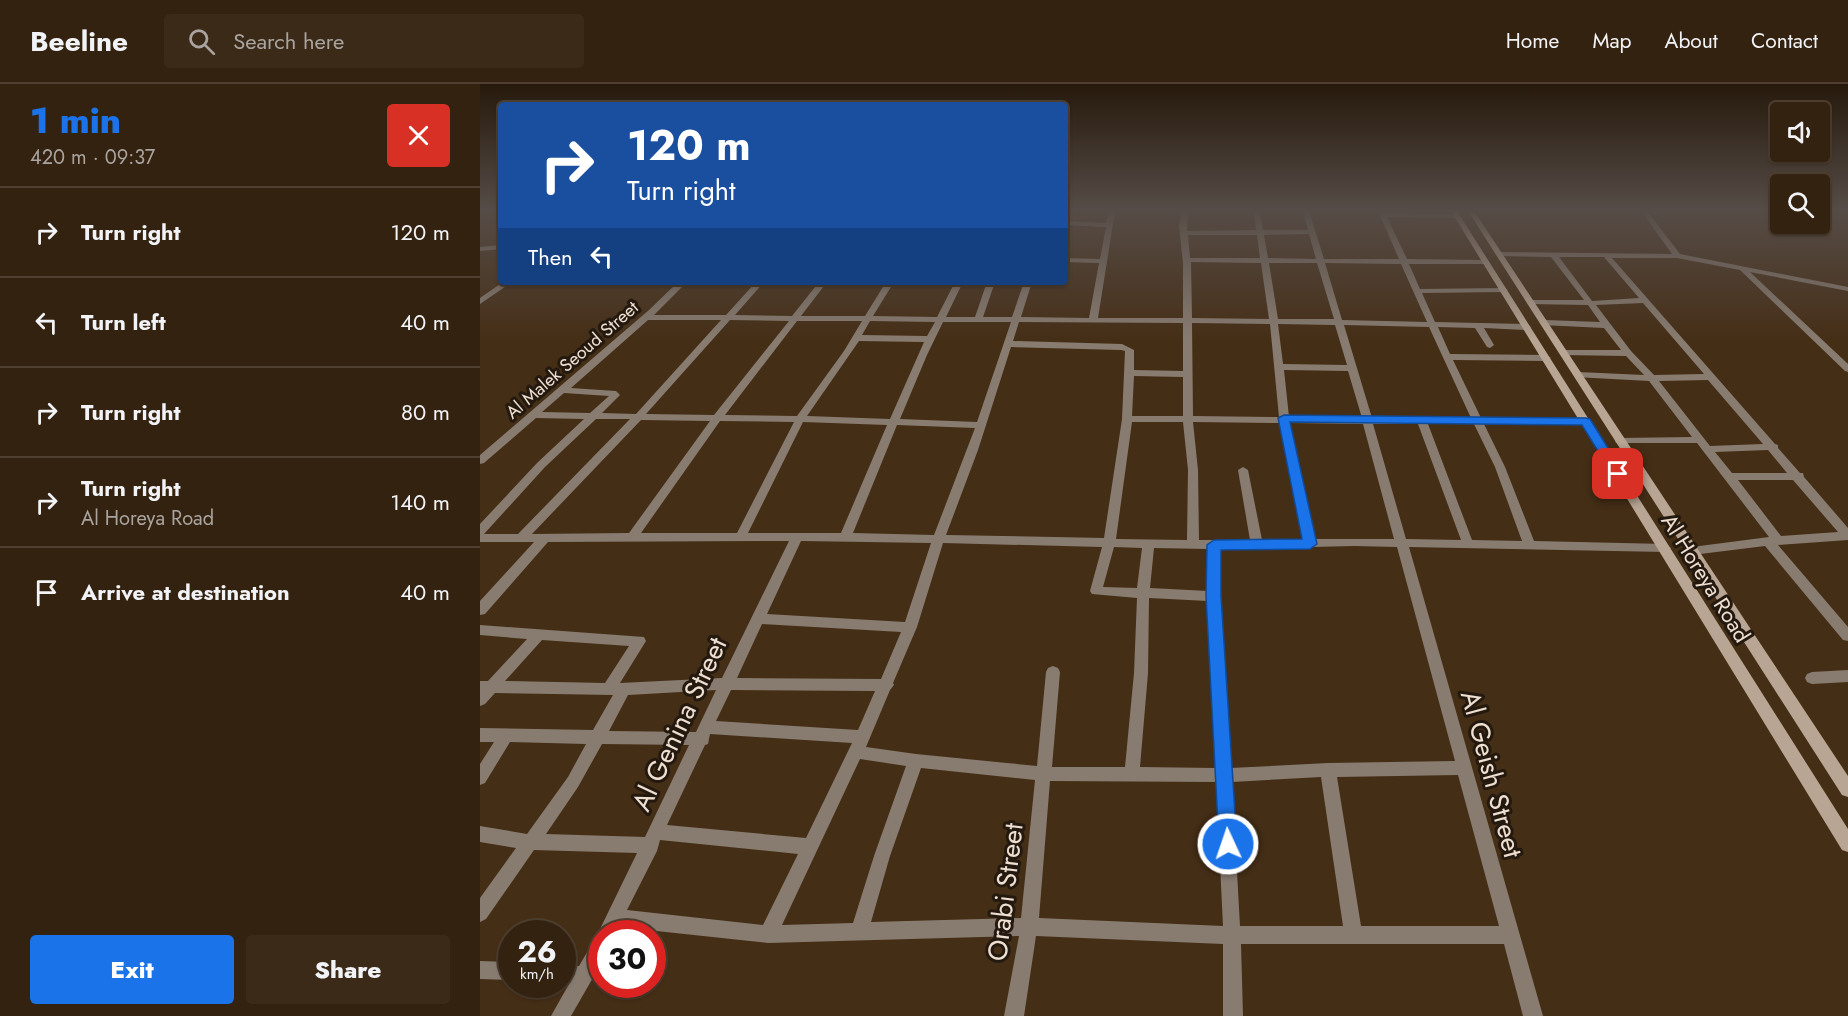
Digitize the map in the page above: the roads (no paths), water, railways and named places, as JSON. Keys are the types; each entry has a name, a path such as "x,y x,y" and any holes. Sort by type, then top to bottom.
{"main road":[{"name":"Al Horeya Road","path":"1482,254 1848,844"},
{"name":"Al Horeya Road","path":"1499,254 1848,790"}],"street":[{"path":"1093,321 1103,254"},
{"path":"1186,254 1188,419 1192,470 1193,544"},
{"path":"1263,254 1274,323 1284,418 1310,544"},
{"name":"Al Geish Street","path":"1319,254 1533,1016"},
{"path":"1400,254 1500,467 1529,546"},
{"path":"1553,254 1628,353 1652,378 1729,477 1773,541 1848,636"},
{"path":"1579,254 1677,256 1848,289"},
{"path":"1606,255 1799,476 1848,536"},
{"path":"1068,260 1102,261"},
{"path":"1186,260 1404,263 1486,261"},
{"path":"1742,268 1848,369"},
{"path":"480,302 504,285"},
{"name":"Al Malek Seoud Street","path":"483,456 563,390 680,285"},
{"path":"520,539 637,418 757,285"},
{"path":"633,536 717,418 821,285"},
{"path":"741,536 801,419 848,351 888,285"},
{"path":"844,537 930,339 958,285"},
{"path":"978,320 990,285"},
{"path":"768,934 859,745 910,627 938,540 981,425 1027,285"},
{"path":"1417,291 1504,290"},
{"path":"480,291 496,291"},
{"path":"1531,302 1592,303 1645,300"},
{"path":"646,317 940,321 1339,322 1527,327"},
{"path":"1545,323 1606,325"},
{"path":"1477,325 1490,345"},
{"path":"855,338 930,339"},
{"path":"1008,344 1125,347 1131,351 1127,419 1109,543 1096,591 1214,596"},
{"path":"1564,353 1628,353"},
{"path":"1448,357 1546,358"},
{"path":"1278,367 1351,368"},
{"path":"1131,373 1188,374"},
{"path":"1578,375 1652,378 1712,377"},
{"path":"480,531 541,465 615,396 615,394 563,390"},
{"path":"534,415 801,419 981,425"},
{"path":"1127,419 1284,418 1586,422"},
{"path":"1422,420 1468,544"},
{"path":"1620,441 1774,447"},
{"path":"1243,470 1257,544"},
{"path":"1729,477 1799,476"},
{"path":"480,538 741,536 1214,545 1354,543 1665,548"},
{"path":"1692,551 1773,541 1848,536"},
{"name":"Al Genina Street","path":"614,920 797,538"},
{"path":"480,610 544,539"},
{"path":"1132,775 1141,673 1143,592 1149,543"},
{"path":"1214,545 1214,596 1232,935 1233,1016"},
{"path":"759,619 910,627"},
{"path":"480,630 639,640 616,689 597,738 573,782 480,913"},
{"path":"480,700 485,688 538,634"},
{"name":"Orabi Street","path":"1014,1016 1029,927 1053,672"},
{"path":"1812,678 1848,676"},
{"path":"485,688 616,689 727,684 886,686"},
{"path":"480,735 597,738 705,733 859,745 916,761 1045,774 1225,775 1328,770 1465,768"},
{"path":"480,778 506,736"},
{"path":"859,933 882,856 916,761"},
{"path":"1328,770 1353,934"},
{"path":"480,834 530,842 654,839 808,847"},
{"path":"666,929 768,934 1029,927 1232,935 1510,935"},
{"path":"561,1016 588,968"},
{"path":"480,970 498,971"},
{"path":"576,975 584,975"}]}
